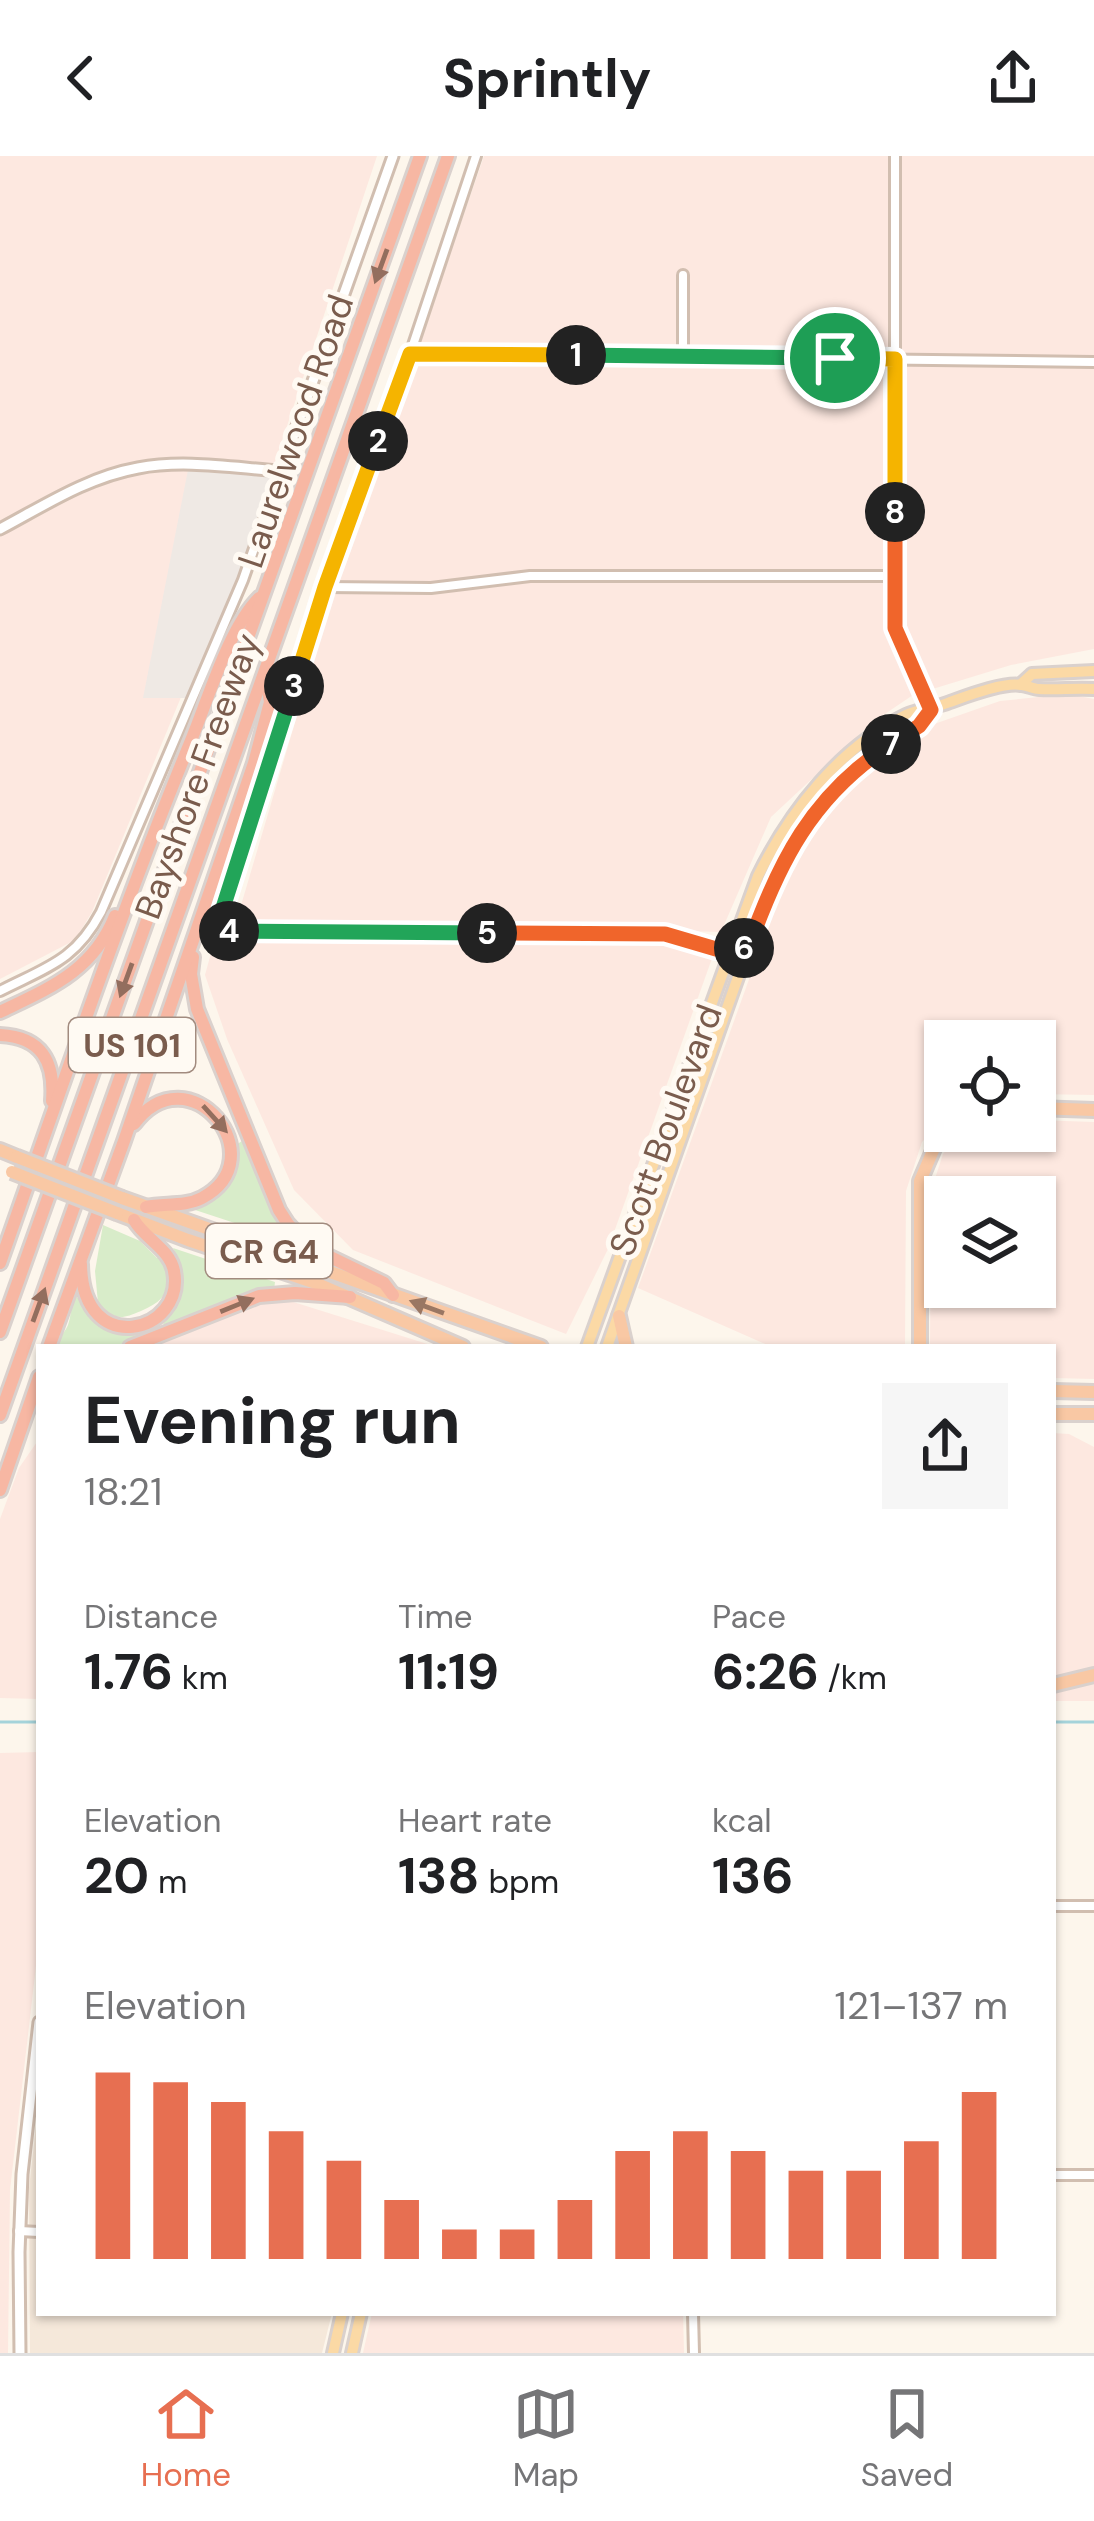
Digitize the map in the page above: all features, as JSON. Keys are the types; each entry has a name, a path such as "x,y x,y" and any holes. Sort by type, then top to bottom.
{"highway":[{"name":"Bayshore Freeway","path":"0,1332 420,156"},
{"name":"Bayshore Freeway","path":"0,1415 448,156"},
{"path":"0,1263 158,821 247,610 264,593"},
{"path":"51,1344 254,764 270,702 266,675"},
{"path":"0,1012 68,978 92,956 108,933 158,821"},
{"path":"201,921 193,953 193,992 279,1210 303,1240 384,1283 393,1295"},
{"path":"0,1035 25,1040 48,1060 53,1087 48,1126"},
{"path":"124,1141 145,1111 177,1100 190,1100 212,1111 228,1134 229,1167 212,1192 194,1202 146,1207"},
{"path":"1056,1109 1094,1110"},
{"name":"CR G4","path":"0,1150 532,1344"},
{"path":"918,1344 920,1181 932,1152"},
{"name":"CR G4","path":"6,1170 350,1297 456,1344"},
{"path":"81,1255 83,1291 94,1312 122,1326 134,1327 155,1318 172,1298 175,1274 169,1258 134,1220"},
{"path":"0,1242 14,1223"},
{"path":"138,1344 270,1294 350,1297"},
{"path":"619,1316 625,1344"},
{"path":"0,1492 36,1386"},
{"path":"1056,1391 1094,1392"},
{"path":"0,1492 36,1414"},
{"path":"1056,1414 1094,1414"},
{"path":"1056,1683 1093,1673"}],"main road":[{"name":"Scott Boulevard","path":"588,1344 730,948 770,852 803,802 839,764 912,712 1021,684 1033,674 1091,668"},
{"name":"Scott Boulevard","path":"1021,684 1034,690 1094,689"},
{"name":"Scott Boulevard","path":"608,1344 780,866 814,812 853,772 919,726 931,710"},
{"path":"333,2353 341,2316"},
{"path":"352,2353 360,2316"}],"street":[{"name":"Laurelwood Road","path":"0,991 69,956 95,925 243,580 393,156"},
{"path":"476,156 325,587 221,914 223,926 230,932 665,934 716,949 748,949"},
{"path":"895,156 895,628 931,710"},
{"path":"683,275 683,356"},
{"path":"410,354 1094,362"},
{"path":"0,530 78,486 141,467 173,464 281,471"},
{"path":"325,587 431,588 530,576 895,576"},
{"path":"1056,1906 1094,1906"},
{"path":"20,2353 23,2152 36,2047"},
{"path":"1056,2175 1094,2175"},
{"path":"19,2231 36,2232"},
{"path":"693,2316 694,2353"}],"shaded area":[{"path":"0,156 377,156 261,504 92,912 75,940 0,979"},
{"path":"484,156 1094,156 1094,649 1011,665 913,695 873,722 771,817 721,932 237,919 337,580"},
{"path":"189,465 281,471 243,580 193,698 143,698"},
{"path":"1068,694 1094,699 1094,1095 1056,1094 1056,1020 924,1020 924,1140 906,1191 905,1344 765,1344 638,1288 788,871 820,818 860,774 937,723 1000,701"},
{"path":"216,935 691,941 715,950 608,1249 566,1334 353,1250 294,1190 227,1039 205,975"},
{"path":"1056,1121 1094,1122 1094,1379 1056,1378 1056,1344 930,1344 930,1308 1056,1308 1056,1176 936,1176 943,1154 1056,1152"},
{"path":"271,1295 427,1344 152,1344"},
{"path":"1056,1433 1069,1434 1094,1447 1094,1701 1056,1701"},
{"path":"36,1443 36,1699 0,1698 0,1519 19,1468"},
{"path":"36,1752 36,1966 10,2190 8,2353 0,2353 0,1753"},
{"path":"36,2126 36,2316 331,2316 322,2353 30,2353 29,2188"},
{"path":"371,2316 683,2316 684,2353 363,2353"}],"green space":[{"path":"242,1141 266,1199 286,1232 283,1239 189,1208 236,1162 236,1145"},
{"path":"103,1225 140,1241 160,1257 167,1276 163,1296 128,1316 118,1317 98,1303 95,1271"},
{"path":"173,1248 275,1282 274,1290 168,1329 162,1322 181,1286"},
{"path":"75,1292 99,1322 136,1333 136,1338 121,1344 57,1344 68,1325"}],"waterway":[{"path":"0,1722 36,1722"},
{"path":"1056,1722 1094,1722"}],"route":[{"path":"410,354 835,358 895,359 895,628 931,710 919,726 853,772 814,812 780,866 748,949 716,949 665,934 230,932 223,926 221,914 325,587 410,354"}]}
